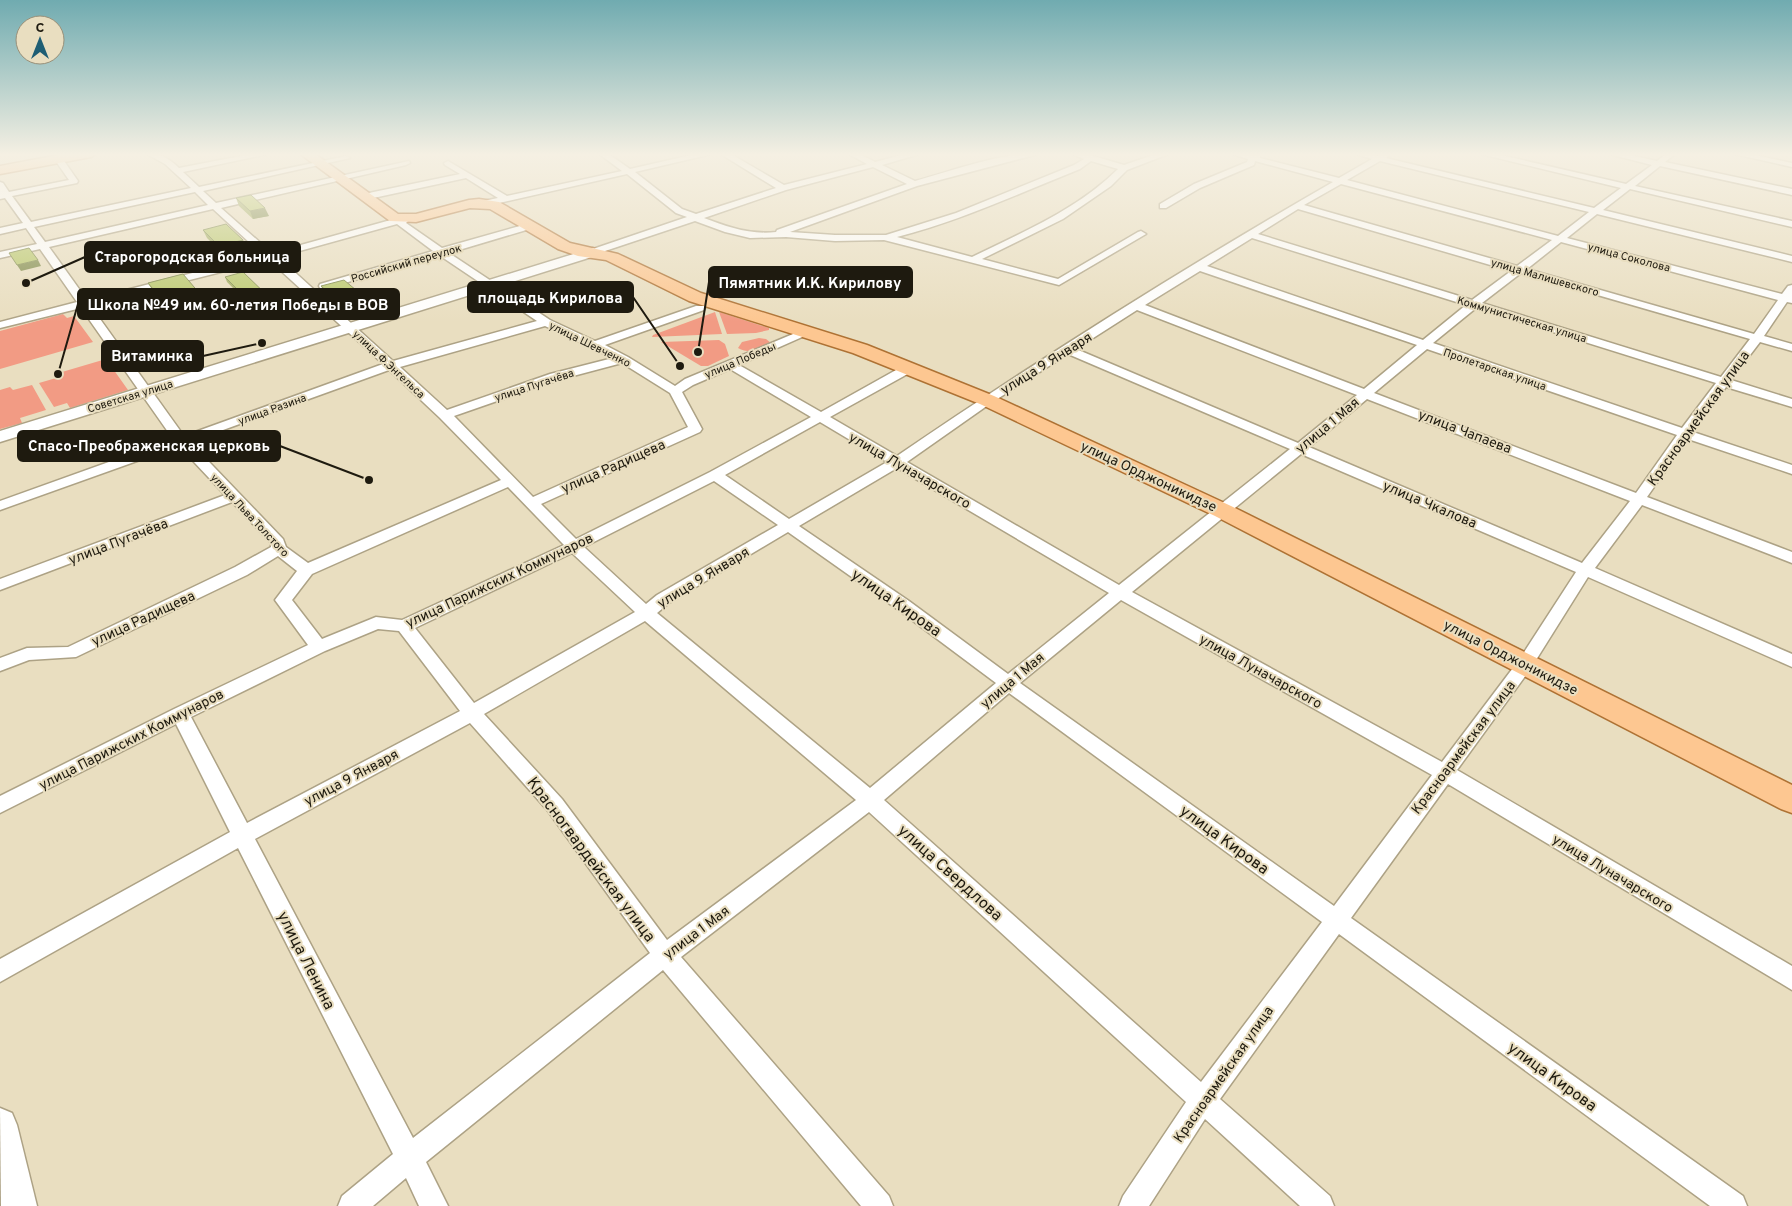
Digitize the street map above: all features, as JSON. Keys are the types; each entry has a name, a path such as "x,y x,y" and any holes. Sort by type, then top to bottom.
{"main road":[{"name":"улица Шевченко","path":"383,209 396,218 405,220"},
{"path":"405,220 448,209"},
{"name":"улица Орджоникидзе","path":"502,209 564,246 578,252 593,252 612,257 695,297 860,349 987,400 1222,511 1792,800"}],"street":[{"name":"улица Льва Толстого","path":"16,209 181,441 278,542 280,549 306,570"},
{"path":"0,231 102,209"},
{"path":"0,256 200,209"},
{"name":"улица Ф.Энгельса","path":"218,209 310,290 445,415 574,546"},
{"path":"677,209 693,218 750,235 786,234 835,238 884,237 908,232 968,209"},
{"name":"Советская улица","path":"0,437 593,252 719,209"},
{"path":"767,236 843,209"},
{"path":"973,260 1060,217 1071,209"},
{"name":"улица 9 Января","path":"0,971 243,835 472,713 646,613 662,599 898,462 987,400 1292,209"},
{"name":"улица Малишевского","path":"1308,209 1792,348"},
{"name":"улица Соколова","path":"1447,209 1790,296"},
{"path":"1583,209 1792,259"},
{"name":"улица 1 Мая","path":"352,1206 408,1159 665,956 870,800 1118,592 1300,448 1364,393 1474,304 1597,209"},
{"path":"1728,209 1792,224"},
{"path":"0,325 405,220"},
{"name":"улица Шевченко","path":"405,220 401,224 444,252 488,285 546,322 578,339 624,359 676,391"},
{"name":"Российский переулок","path":"310,290 530,226"},
{"path":"884,237 1059,282 1141,234"},
{"name":"Коммунистическая улица","path":"1251,236 1792,404"},
{"name":"Пролетарская улица","path":"1199,268 1792,470"},
{"name":"Красноармейская улица","path":"1133,1206 1203,1100 1525,664 1585,570 1640,499 1685,433 1790,296"},
{"name":"улица Чапаева","path":"1137,306 1792,558"},
{"path":"595,345 700,308"},
{"name":"улица Разина","path":"0,506 390,366 546,322"},
{"name":"улица Победы","path":"676,391 689,382 805,332"},
{"name":"улица Чкалова","path":"1067,349 1585,570 1792,661"},
{"name":"улица Пугачёва","path":"445,415 554,377 624,359"},
{"name":"улица Луначарского","path":"730,364 1118,592 1444,772 1792,979"},
{"name":"улица Парижских Коммунаров","path":"0,805 180,714 319,647 376,623 404,626 574,546 715,475 909,368"},
{"name":"улица Радищева","path":"531,503 695,429 676,391"},
{"name":"улица Кирова","path":"715,475 903,605 1008,683 1733,1206"},
{"path":"319,647 283,600 306,570 510,481"},
{"name":"улица Пугачёва","path":"0,585 235,496"},
{"name":"улица Свердлова","path":"574,546 646,613 870,800 1320,1206"},
{"name":"улица Радищева","path":"0,666 27,654 70,652 241,571 280,549"},
{"name":"Красногвардейская улица","path":"404,626 472,713 555,805 665,956 879,1206"},
{"name":"улица Ленина","path":"180,714 408,1159 434,1206"},
{"path":"0,1125 19,1206"}],"shaded area":[{"path":"715,312 722,334 652,337 653,335"},
{"path":"719,312 769,328 769,330 756,333 727,334"},
{"path":"63,314 67,318 74,316 93,342 0,369 0,331"},
{"path":"759,338 766,339 771,343 755,351 746,351 738,348 742,342"},
{"path":"719,340 725,344 729,356 708,366 701,366 661,342"},
{"path":"106,359 128,390 70,408 67,403 54,407 39,383 63,376 62,372"},
{"path":"32,385 46,410 20,418 22,423 0,429 0,390 10,387 13,390"}],"building":[{"path":"226,224 243,240 219,246 203,230"},
{"path":"29,248 38,260 17,265 9,253"},
{"path":"243,272 273,301 254,306 225,277"},
{"path":"183,274 200,294 191,296 195,301 179,305 173,298 162,300 148,283"},
{"path":"344,280 375,306 351,313 321,286"}],"place":[{"name":"Старогородская больница","path":"26,283"},
{"name":"Витаминка","path":"262,343"},
{"name":"Пямятник И.К. Кирилову","path":"698,352"},
{"name":"площадь Кирилова","path":"680,366"},
{"name":"Школа №49 им. 60-летия Победы в ВОВ","path":"58,374"},
{"name":"Спасо-Преображенская церковь","path":"369,480"}]}
